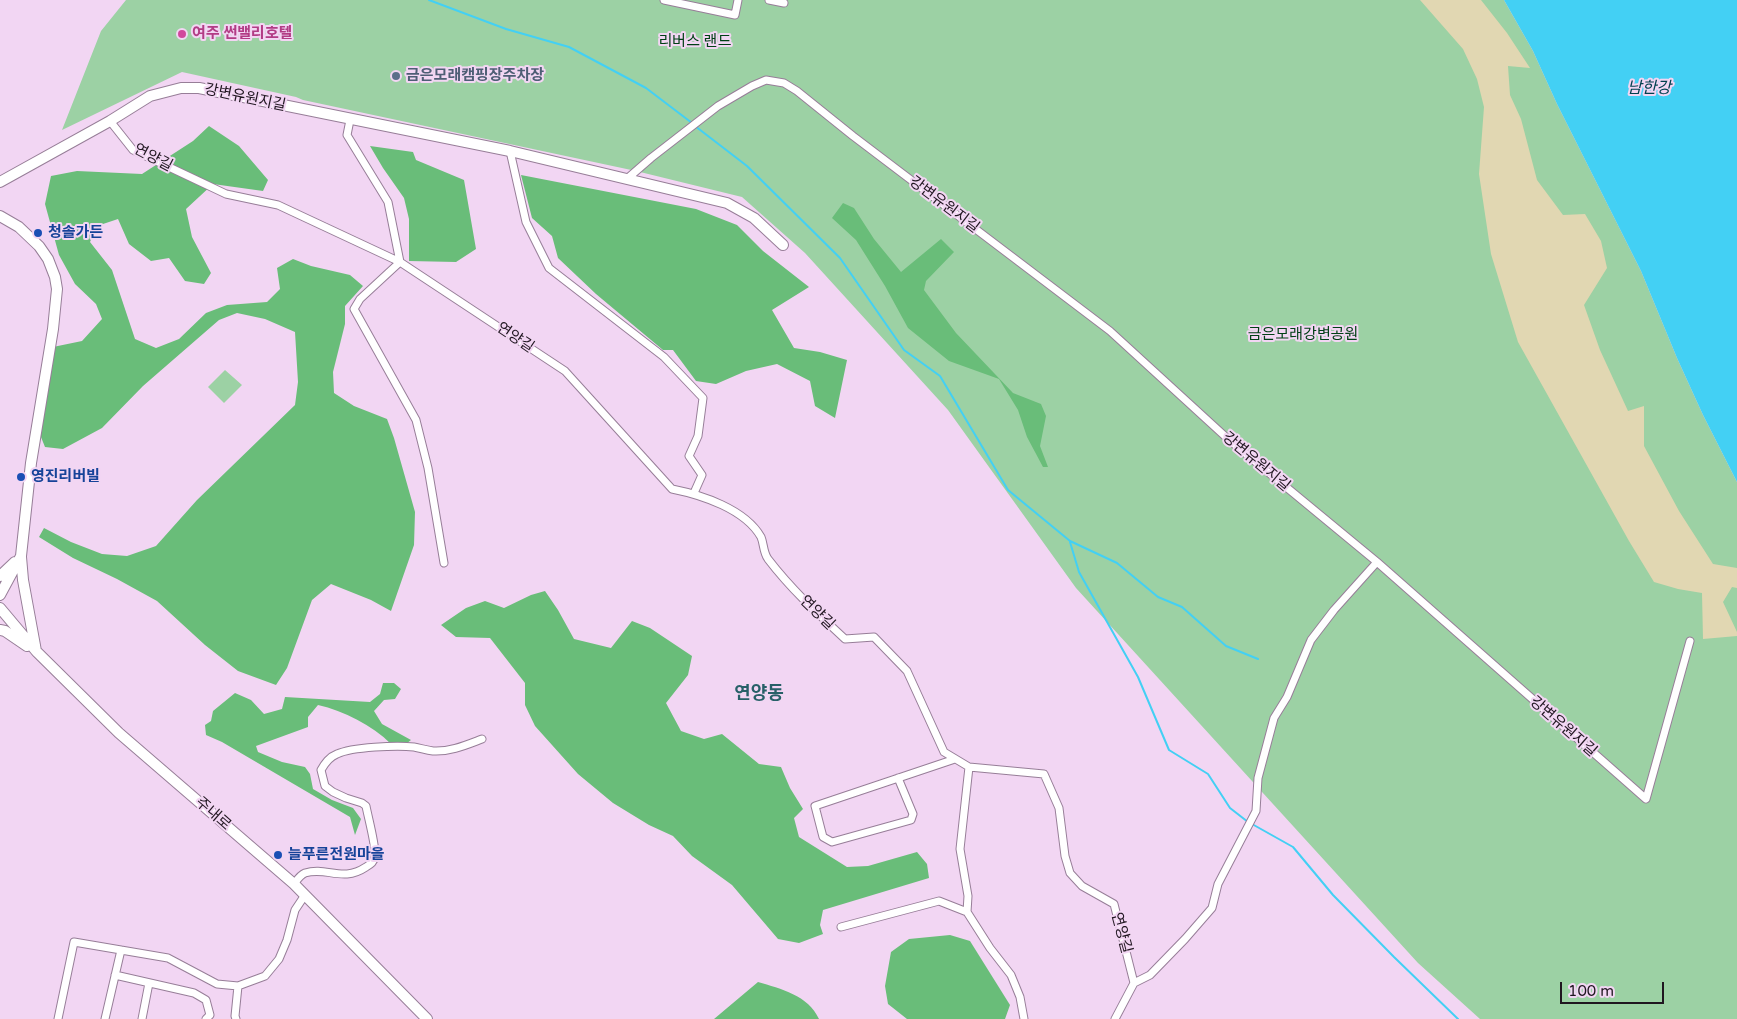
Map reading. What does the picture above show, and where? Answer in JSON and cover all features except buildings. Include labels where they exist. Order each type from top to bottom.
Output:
[{"type":"street","points":[[664,0],[735,15],[738,0]]},
{"type":"street","points":[[769,0],[781,2]]},
{"type":"street","name":"강변유원지길","points":[[628,178],[718,106],[752,86],[766,80],[784,83],[798,91],[853,136],[1110,331],[1228,439],[1377,562],[1646,800],[1690,641]]},
{"type":"street","name":"강변유원지길","points":[[0,182],[110,121],[150,96],[181,88],[200,88],[510,151],[728,203],[754,218],[783,245]]},
{"type":"street","points":[[350,120],[347,135],[388,202],[400,262],[360,299],[354,309],[416,420],[428,468],[444,563]]},
{"type":"street","name":"연양길","points":[[110,121],[133,150],[226,194],[278,205],[400,262],[565,371],[672,489],[694,493],[742,515],[761,538],[766,556],[806,604],[845,639],[874,637],[907,671],[944,752],[970,767],[1044,774],[1059,808],[1070,873],[1082,886],[1114,904],[1134,983]]},
{"type":"street","points":[[510,151],[526,222],[549,268],[664,357],[703,398],[698,436],[689,456],[702,476],[694,493]]},
{"type":"street","points":[[1,216],[20,227],[39,246],[48,259],[55,277],[57,289],[53,329],[30,463],[21,556],[23,580],[37,652]]},
{"type":"street","points":[[0,576],[21,556]]},
{"type":"street","points":[[0,596],[21,556]]},
{"type":"street","points":[[1115,1019],[1134,983],[1150,975],[1212,908],[1218,884],[1256,810],[1258,778],[1274,718],[1287,697],[1311,640],[1334,610],[1377,562]]},
{"type":"street","name":"주내로","points":[[0,608],[37,652],[119,733],[294,884],[427,1019]]},
{"type":"street","points":[[0,630],[5,631],[37,652]]},
{"type":"street","points":[[294,884],[303,874],[310,872],[350,874],[362,870],[373,862],[375,854],[366,806],[333,792],[325,786],[321,770],[327,760],[335,754],[346,750],[388,746],[414,747],[433,751],[452,750],[482,739]]},
{"type":"street","points":[[898,778],[913,814],[911,820],[832,842],[823,837],[815,806],[898,778],[955,759]]},
{"type":"street","points":[[967,912],[968,896],[960,849],[970,767]]},
{"type":"street","points":[[58,1019],[74,942],[168,958],[217,984],[238,986],[265,976],[279,959],[288,940],[295,910],[304,894]]},
{"type":"street","points":[[841,927],[939,901],[967,912],[990,948],[1011,975],[1020,997],[1024,1019]]},
{"type":"street","points":[[105,1019],[121,950]]},
{"type":"street","points":[[116,975],[194,992],[206,1000],[210,1015],[206,1019]]},
{"type":"street","points":[[142,1019],[148,983]]},
{"type":"street","points":[[236,1019],[238,986]]},
{"type":"green space","name":"금은모래강변공원","points":[[126,0],[1504,0],[1533,51],[1557,104],[1641,271],[1677,358],[1737,482],[1737,1019],[1480,1019],[1418,963],[1076,588],[948,410],[805,253],[742,197],[636,171],[303,100],[182,72],[62,130],[101,31]]},
{"type":"green space","points":[[209,126],[239,146],[268,180],[263,191],[213,184],[186,209],[192,237],[211,273],[204,284],[185,281],[169,258],[151,261],[129,244],[118,219],[97,226],[90,242],[112,270],[135,339],[156,348],[179,339],[206,313],[227,305],[267,302],[280,289],[277,268],[293,259],[311,266],[350,275],[363,286],[345,306],[345,324],[333,372],[334,393],[354,406],[387,419],[415,512],[414,545],[391,611],[371,600],[331,584],[312,600],[287,668],[276,685],[238,671],[205,645],[157,601],[73,558],[39,537],[44,528],[71,542],[102,554],[127,556],[156,546],[197,500],[295,405],[298,382],[295,332],[265,319],[237,313],[219,320],[143,386],[102,428],[63,449],[45,447],[39,432],[53,347],[82,341],[102,319],[96,304],[75,284],[59,255],[45,204],[51,176],[77,171],[142,174],[193,141]]},
{"type":"green space","points":[[370,146],[413,152],[416,160],[464,180],[476,249],[456,262],[409,261],[409,219],[404,198]]},
{"type":"green space","points":[[521,175],[696,209],[737,225],[763,251],[809,287],[772,310],[794,348],[820,352],[847,360],[835,418],[815,406],[810,381],[777,364],[746,371],[716,384],[696,381],[673,350],[663,350],[596,294],[558,258],[552,236],[532,218]]},
{"type":"green space","points":[[843,203],[854,208],[874,239],[901,272],[941,239],[954,252],[926,281],[924,290],[956,333],[1013,393],[1041,404],[1046,416],[1040,446],[1048,467],[1043,467],[1027,437],[1018,410],[999,379],[949,361],[908,328],[885,286],[856,240],[832,218]]},
{"type":"green space","points":[[225,370],[242,385],[224,403],[208,387]]},
{"type":"green space","points":[[545,591],[574,639],[611,648],[632,621],[650,628],[692,656],[688,675],[666,703],[681,731],[704,739],[722,734],[759,764],[781,767],[790,788],[803,809],[794,818],[799,837],[847,867],[868,866],[917,852],[927,864],[929,878],[823,910],[820,925],[823,934],[799,943],[778,939],[732,885],[692,856],[673,836],[649,825],[613,803],[578,774],[535,726],[525,705],[525,683],[490,638],[456,637],[441,625],[466,608],[485,601],[504,608],[531,595]]},
{"type":"green space","points":[[383,683],[394,683],[401,689],[395,699],[384,700],[374,711],[382,724],[411,740],[406,744],[391,744],[357,720],[338,711],[318,705],[308,717],[308,727],[256,746],[258,752],[282,762],[305,767],[310,774],[313,789],[332,800],[353,808],[361,819],[355,835],[350,817],[222,742],[206,735],[205,725],[211,721],[213,711],[235,693],[251,700],[264,714],[282,709],[285,697],[370,702],[380,694]]},
{"type":"green space","points":[[950,935],[970,941],[1010,1005],[1005,1019],[907,1019],[888,1004],[885,986],[891,952],[909,939]]},
{"type":"green space","points":[[758,982],[793,994],[808,1004],[819,1019],[714,1019]]},
{"type":"sand","points":[[1420,0],[1481,0],[1507,33],[1530,68],[1508,66],[1510,95],[1521,119],[1537,180],[1563,215],[1585,214],[1601,241],[1607,268],[1584,305],[1600,350],[1628,411],[1644,406],[1644,446],[1679,511],[1713,564],[1737,568],[1737,588],[1732,587],[1723,602],[1737,632],[1737,636],[1703,639],[1702,593],[1654,582],[1629,541],[1518,342],[1491,254],[1479,174],[1484,107],[1477,79],[1463,49]]},
{"type":"water","name":"남한강","points":[[1504,0],[1737,0],[1737,482],[1677,358],[1641,271],[1557,104],[1533,51]]},
{"type":"waterway","points":[[429,0],[506,29],[569,47],[646,88],[692,123]]},
{"type":"waterway","points":[[695,126],[747,166],[840,258],[904,350],[940,376],[1008,490],[1070,541],[1117,563],[1158,597],[1182,607],[1226,646],[1258,659]]},
{"type":"waterway","points":[[1070,542],[1079,572],[1138,677],[1169,750],[1208,774],[1230,808],[1248,822]]},
{"type":"waterway","points":[[1252,824],[1293,847],[1333,895],[1458,1019]]},
{"type":"place","name":"여주 썬밸리호텔","points":[[182,34]]},
{"type":"place","name":"금은모래캠핑장주차장","points":[[396,76]]},
{"type":"place","name":"청솔가든","points":[[38,233]]},
{"type":"place","name":"영진리버빌","points":[[21,477]]},
{"type":"place","name":"늘푸른전원마을","points":[[278,855]]},
{"type":"district","name":"연양동","points":[[759,694]]},
{"type":"park label","name":"리버스 랜드","points":[[695,42]]}]
